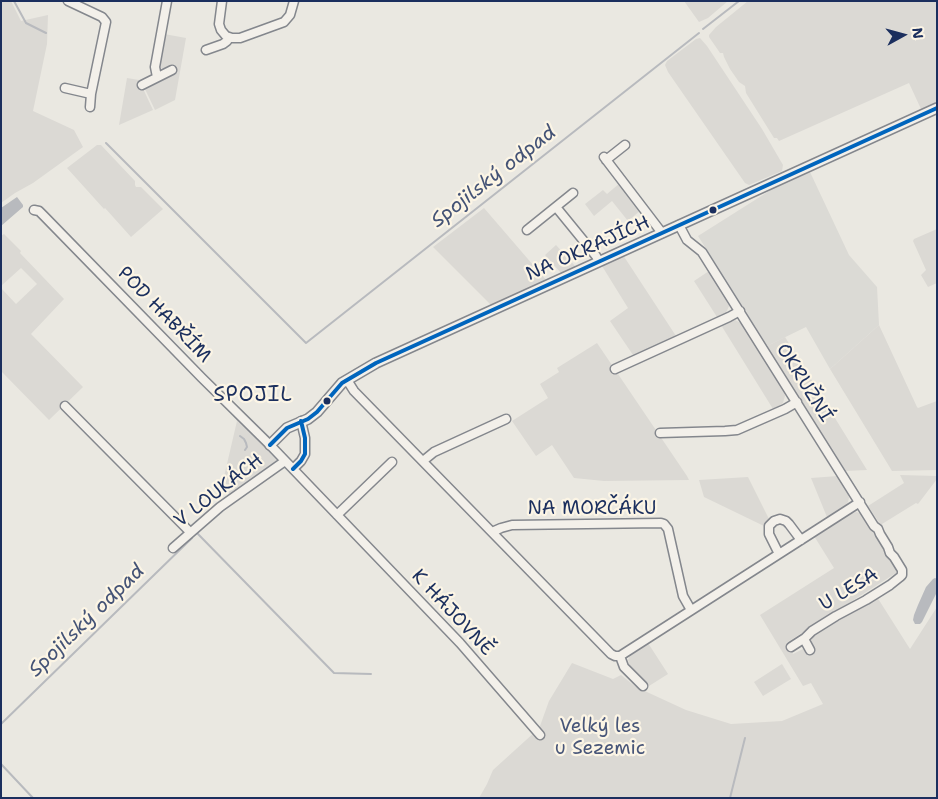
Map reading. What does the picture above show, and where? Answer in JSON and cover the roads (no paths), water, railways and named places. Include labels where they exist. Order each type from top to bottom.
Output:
[{"type":"street","points":[[68,1],[102,17],[106,22],[90,107]]},
{"type":"street","points":[[157,77],[155,67],[167,1]]},
{"type":"street","points":[[222,1],[219,24],[229,38]]},
{"type":"street","points":[[206,50],[223,44],[229,38],[240,38],[284,22],[290,15],[294,1]]},
{"type":"street","points":[[142,85],[172,70]]},
{"type":"street","points":[[65,88],[91,94]]},
{"type":"street","name":"NA OKRAJÍCH","points":[[270,445],[287,428],[313,416],[347,380],[376,363],[937,108]]},
{"type":"street","points":[[625,145],[605,158],[662,233]]},
{"type":"street","points":[[527,230],[573,193]]},
{"type":"street","points":[[556,207],[599,261]]},
{"type":"street","name":"POD HABŘÍM","points":[[34,210],[39,211],[270,445]]},
{"type":"street","name":"OKRUŽNÍ","points":[[679,225],[687,240],[702,252],[860,502]]},
{"type":"street","points":[[616,369],[740,311]]},
{"type":"street","points":[[347,380],[354,391],[615,656],[620,656],[860,502]]},
{"type":"street","points":[[660,433],[725,432],[737,430],[796,402]]},
{"type":"street","points":[[65,406],[190,532]]},
{"type":"street","points":[[423,461],[434,452],[506,418]]},
{"type":"street","points":[[293,469],[302,461],[305,454],[305,438],[301,422]]},
{"type":"street","name":"K HÁJOVNĚ","points":[[270,445],[460,643],[540,734]]},
{"type":"street","name":"V LOUKÁCH","points":[[173,548],[220,506],[285,461]]},
{"type":"street","points":[[337,515],[392,462]]},
{"type":"street","name":"U LESA","points":[[791,647],[804,639],[812,631],[866,600],[902,575],[900,567],[860,502]]},
{"type":"street","points":[[779,554],[769,534],[769,526],[774,521],[780,519],[787,522],[801,540]]},
{"type":"street","name":"NA MORČÁKU","points":[[492,532],[512,525],[661,523],[668,529],[684,596],[691,610]]},
{"type":"street","points":[[804,639],[810,650]]},
{"type":"street","points":[[620,656],[624,667],[642,686]]},
{"type":"waterway","points":[[14,1],[26,23],[46,33]]},
{"type":"waterway","name":"Spojilský odpad","points":[[703,29],[739,1]]},
{"type":"waterway","name":"Spojilský odpad","points":[[106,143],[306,343],[699,33]]},
{"type":"waterway","points":[[240,436],[246,443],[247,447],[245,450]]},
{"type":"waterway","points":[[197,533],[334,673],[371,674]]},
{"type":"waterway","name":"Spojilský odpad","points":[[1,724],[192,538]]},
{"type":"waterway","points":[[730,798],[745,738]]},
{"type":"waterway","name":"Spojilský odpad","points":[[1,764],[33,798]]},
{"type":"district","name":"SPOJIL","points":[[253,396]]},
{"type":"park label","name":"Velký les u Sezemic","points":[[600,738]]}]
